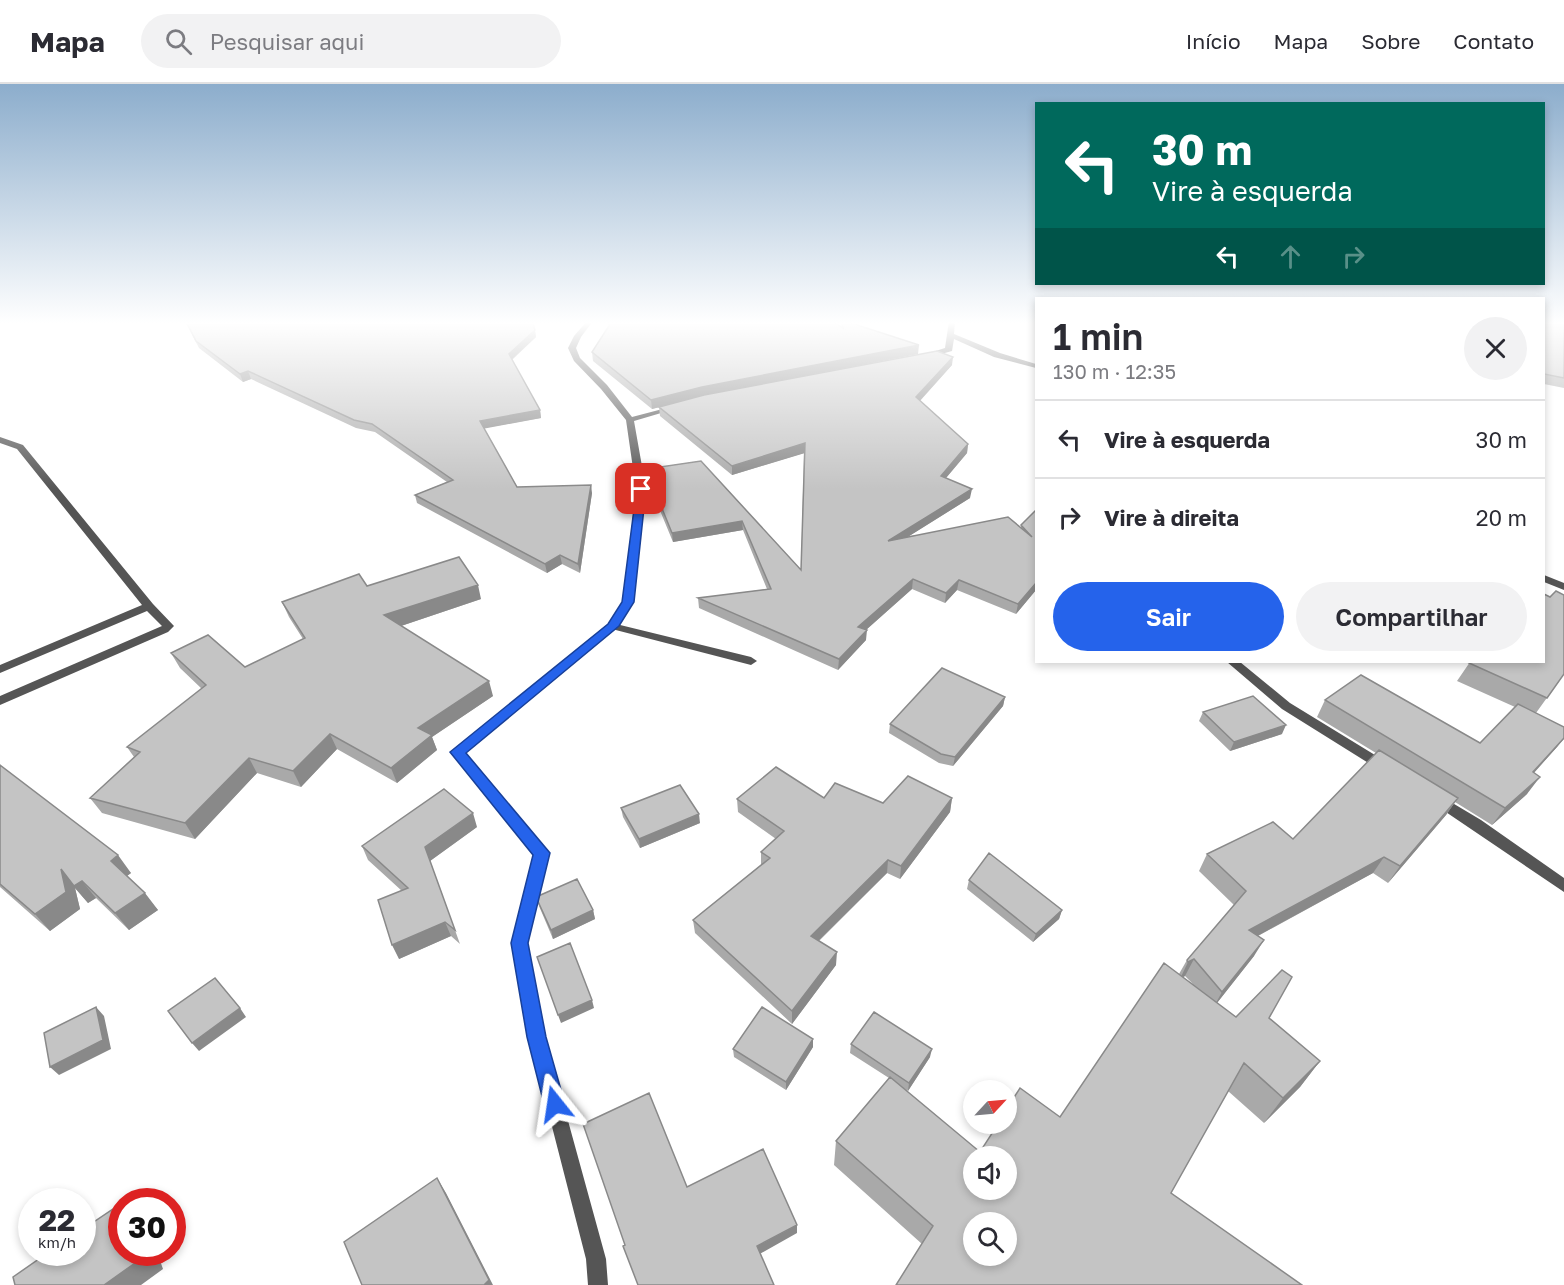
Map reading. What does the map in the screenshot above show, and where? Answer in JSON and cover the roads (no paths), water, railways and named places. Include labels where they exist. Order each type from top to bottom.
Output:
[{"type":"street","points":[[594,377],[630,420],[641,489],[628,602],[612,626],[458,752],[542,853],[520,943],[537,1037],[596,1259],[598,1285]]},
{"type":"street","points":[[630,420],[682,406]]},
{"type":"street","points":[[0,440],[20,447],[149,606],[168,626],[0,701]]},
{"type":"street","points":[[1545,578],[1564,587]]},
{"type":"street","points":[[0,669],[149,606]]},
{"type":"street","points":[[612,626],[751,660]]},
{"type":"street","points":[[1234,663],[1286,706],[1396,774]]},
{"type":"street","points":[[1426,792],[1564,886]]}]
